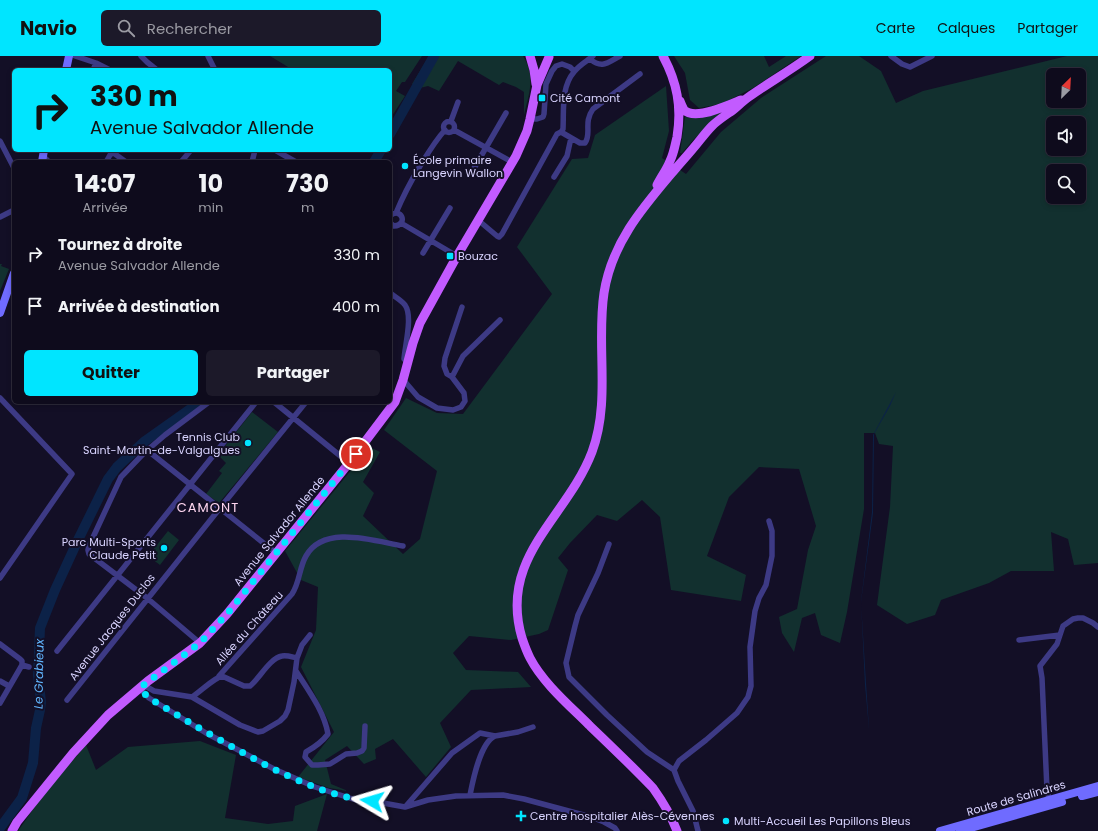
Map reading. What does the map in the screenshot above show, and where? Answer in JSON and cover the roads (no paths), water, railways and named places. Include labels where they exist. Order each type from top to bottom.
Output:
[{"type":"main road","points":[[66,68],[69,56]]},
{"type":"main road","points":[[531,56],[538,58],[550,56]]},
{"type":"main road","name":"Avenue Salvador Allende","points":[[531,56],[537,85]]},
{"type":"main road","name":"Avenue Salvador Allende","points":[[12,831],[73,753],[108,715],[141,687],[200,643],[227,614],[349,463],[395,402],[420,323],[512,162],[527,131],[537,85],[550,56]]},
{"type":"main road","points":[[649,201],[671,160],[675,148],[680,111],[678,97],[670,69],[663,56]]},
{"type":"main road","points":[[676,831],[672,817],[653,788],[571,708],[543,677],[530,658],[522,637],[517,613],[519,587],[522,574],[532,549],[567,498],[584,469],[592,453],[597,437],[601,419],[602,319],[604,292],[610,268],[620,244],[633,221],[712,126],[748,97],[810,56]]},
{"type":"main road","points":[[678,97],[684,109],[689,113],[695,114],[721,108],[748,97]]},
{"type":"main road","points":[[0,313],[12,279]]},
{"type":"main road","name":"Route de Salindres","points":[[960,831],[1098,786]]},
{"type":"main road","name":"Route de Salindres","points":[[940,831],[1050,802],[1098,792]]},
{"type":"street","points":[[76,56],[106,68]]},
{"type":"street","points":[[141,56],[154,68]]},
{"type":"street","points":[[208,56],[214,68]]},
{"type":"street","points":[[478,220],[499,237],[557,134],[563,129],[565,91],[574,71],[592,57],[597,64],[602,65],[620,56]]},
{"type":"street","points":[[891,56],[902,64],[910,67],[932,56]]},
{"type":"street","points":[[94,68],[96,63]]},
{"type":"street","points":[[530,118],[537,119],[543,117],[546,84],[556,66],[562,64],[570,67],[574,71]]},
{"type":"street","points":[[561,132],[580,143],[585,143],[588,139],[588,120],[593,109],[640,74]]},
{"type":"street","points":[[392,215],[396,213],[406,190],[437,138],[445,130],[444,126],[458,102]]},
{"type":"street","points":[[473,170],[506,113]]},
{"type":"street","points":[[447,121],[454,124],[454,130]]},
{"type":"street","points":[[445,130],[449,132],[454,130],[512,162]]},
{"type":"street","points":[[554,177],[567,156],[571,138]]},
{"type":"street","points":[[0,141],[12,164]]},
{"type":"street","points":[[112,152],[123,160]]},
{"type":"street","points":[[183,160],[189,152]]},
{"type":"street","points":[[278,152],[292,160]]},
{"type":"street","points":[[423,253],[450,208]]},
{"type":"street","points":[[3,216],[12,211]]},
{"type":"street","points":[[396,213],[402,217],[401,223]]},
{"type":"street","points":[[401,223],[458,256]]},
{"type":"street","points":[[392,225],[396,226],[401,223]]},
{"type":"street","points":[[392,294],[401,301],[408,310],[409,321],[404,359],[408,362]]},
{"type":"street","points":[[403,380],[418,397],[437,408],[452,410],[461,407],[464,401],[464,393],[452,377],[447,374],[444,366],[445,358],[462,307]]},
{"type":"street","points":[[452,377],[463,356],[500,320]]},
{"type":"street","points":[[0,398],[72,474],[0,578]]},
{"type":"street","points":[[200,643],[147,598],[89,554],[88,550],[121,476],[165,434],[206,404]]},
{"type":"street","points":[[57,651],[254,404]]},
{"type":"street","points":[[276,404],[349,463]]},
{"type":"street","name":"Avenue Jacques Duclos","points":[[67,700],[147,598],[304,404]]},
{"type":"street","points":[[147,450],[276,553]]},
{"type":"street","points":[[674,770],[680,761],[737,713],[748,697],[751,686],[750,647],[754,611],[766,585],[772,556],[772,531],[770,521]]},
{"type":"street","name":"Allée du Château","points":[[192,697],[203,690],[219,676],[292,594],[296,587],[301,566],[305,557],[310,549],[316,544],[330,538],[347,537],[403,546]]},
{"type":"street","points":[[609,544],[598,573],[578,615],[566,664],[568,677],[647,752],[674,770],[692,811],[698,831]]},
{"type":"street","points":[[1050,802],[1040,666],[1057,644],[1063,626],[1073,619],[1078,618],[1083,618],[1096,624]]},
{"type":"street","points":[[141,687],[154,691],[192,697],[240,725],[258,732],[263,731],[280,721],[284,716],[289,703],[302,645],[310,635]]},
{"type":"street","points":[[1019,640],[1060,635]]},
{"type":"street","points":[[0,644],[22,661],[22,665],[0,703]]},
{"type":"street","points":[[219,676],[225,676],[248,687],[251,686],[278,657],[284,656],[298,658]]},
{"type":"street","points":[[22,665],[28,666]]},
{"type":"street","points":[[296,670],[317,706],[326,724],[328,734],[315,747],[306,752],[305,757],[312,765],[330,764],[346,754],[362,751],[364,748],[365,726]]},
{"type":"street","points":[[0,681],[9,686]]},
{"type":"street","points":[[141,687],[143,692],[149,698],[206,733],[274,769],[319,788],[356,800],[372,801],[405,807],[428,800],[470,795],[503,795],[524,799],[591,817],[604,822],[615,828],[617,831]]},
{"type":"street","points":[[405,807],[452,753],[480,733],[494,736],[518,732],[533,727]]},
{"type":"street","points":[[470,795],[480,758],[486,744],[490,738],[494,736]]},
{"type":"water","points":[[896,392],[874,434],[873,513],[861,602],[872,512],[873,435]]},
{"type":"water","points":[[861,605],[866,683],[869,729],[865,685]]},
{"type":"waterway","name":"Le Grabieux","points":[[392,130],[434,56]]},
{"type":"waterway","name":"Le Grabieux","points":[[375,160],[380,152]]},
{"type":"waterway","name":"Le Grabieux","points":[[0,828],[22,798],[33,763],[36,728],[41,702],[38,675],[40,628],[55,590],[78,540],[108,479],[117,467],[145,441],[197,404]]},
{"type":"place","name":"Cité Camont","points":[[542,98]]},
{"type":"place","name":"École primaire Langevin Wallon","points":[[405,166]]},
{"type":"place","name":"Bouzac","points":[[450,256]]},
{"type":"place","name":"Tennis Club Saint-Martin-de-Valgalgues","points":[[248,443]]},
{"type":"place","name":"Parc Multi-Sports Claude Petit","points":[[164,548]]},
{"type":"place","name":"Centre hospitalier Alès-Cévennes","points":[[521,816]]},
{"type":"place","name":"Multi-Accueil Les Papillons Bleus","points":[[726,821]]},
{"type":"district","name":"CAMONT","points":[[208,507]]}]
